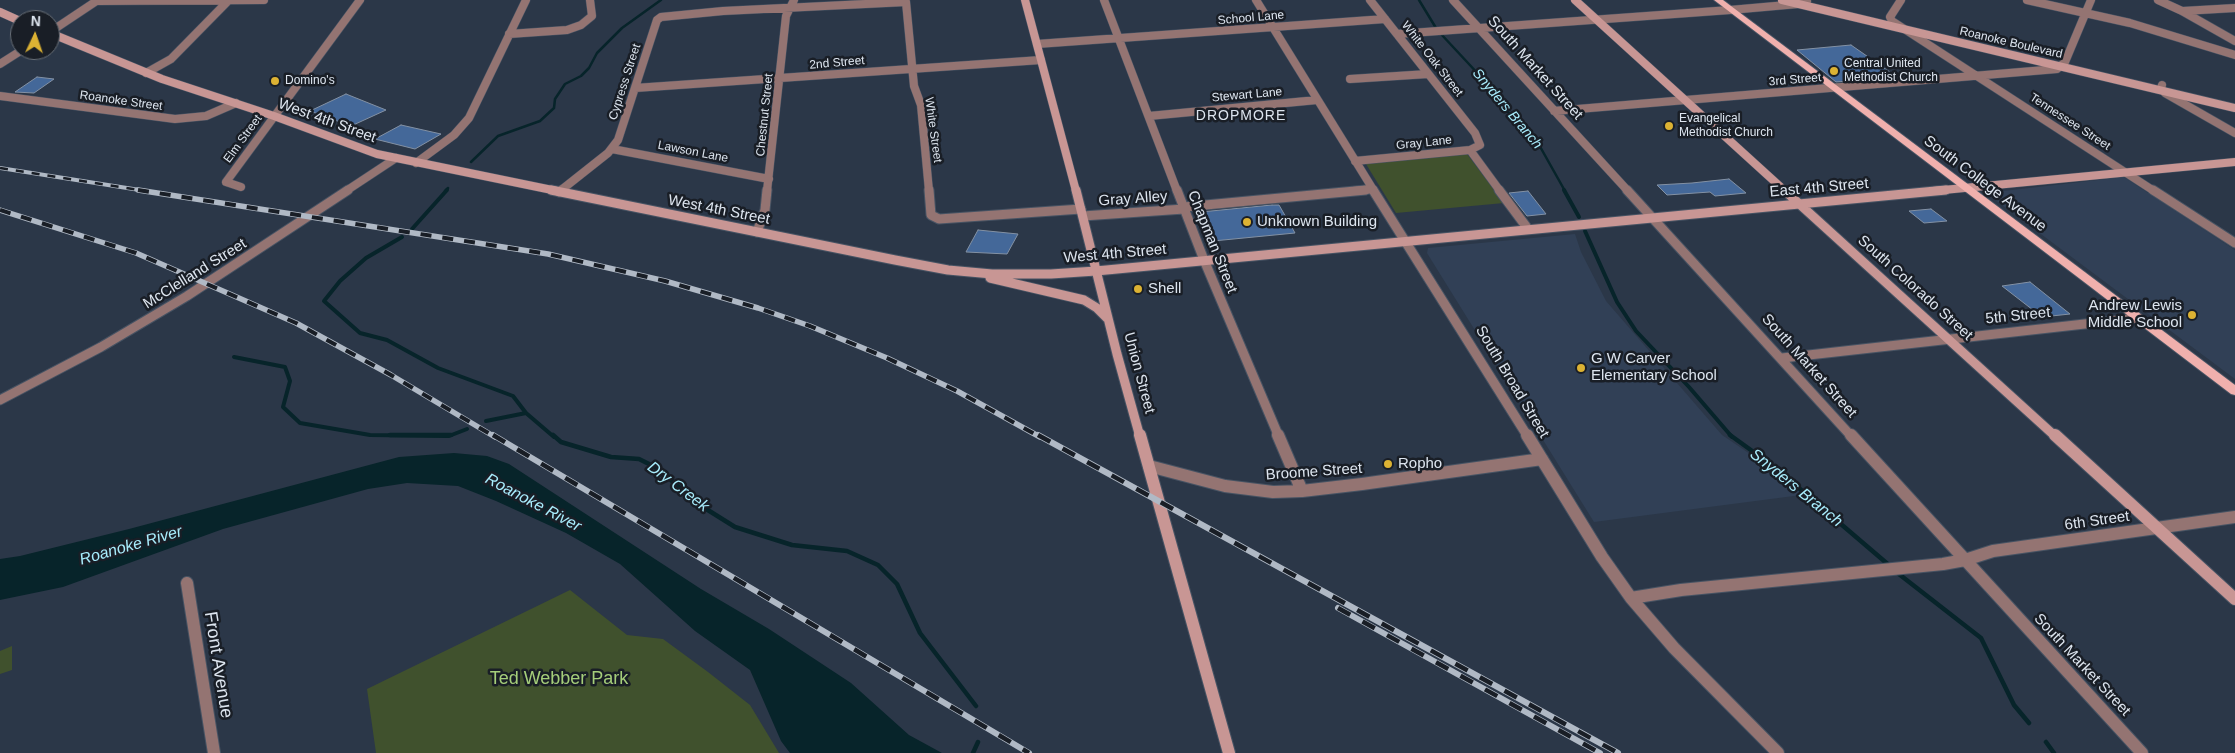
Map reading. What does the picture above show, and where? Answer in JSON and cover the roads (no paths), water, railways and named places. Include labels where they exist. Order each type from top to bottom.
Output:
[{"type":"main road","name":"South College Avenue","points":[[1718,0],[1964,188],[2235,391]]},
{"type":"street","points":[[60,25],[98,0],[264,0]]},
{"type":"street","points":[[146,74],[171,59],[228,0]]},
{"type":"street","name":"Elm Street","points":[[241,187],[226,182],[360,0]]},
{"type":"street","points":[[416,163],[454,136],[470,118],[526,0]]},
{"type":"street","points":[[509,34],[575,28],[586,22],[592,13],[590,0]]},
{"type":"street","name":"Chestnut Street","points":[[757,232],[765,210],[786,16],[794,0]]},
{"type":"street","name":"Union Street","points":[[1025,0],[1082,213],[1108,319],[1229,753]]},
{"type":"street","name":"Chapman Street","points":[[1104,0],[1204,260],[1302,491]]},
{"type":"street","name":"South Broad Street","points":[[1256,0],[1602,557],[1631,598],[1674,648],[1778,753]]},
{"type":"street","name":"White Oak Street","points":[[1370,0],[1475,133]]},
{"type":"street","name":"South Market Street","points":[[1453,0],[2142,753]]},
{"type":"street","name":"South Colorado Street","points":[[1575,0],[2235,599]]},
{"type":"street","name":"Roanoke Boulevard","points":[[1782,0],[1802,2],[1892,21],[2235,108]]},
{"type":"street","points":[[1892,21],[1890,17],[1901,0]]},
{"type":"street","points":[[2028,0],[2130,23],[2235,55]]},
{"type":"street","points":[[2064,64],[2091,0]]},
{"type":"street","points":[[2158,0],[2235,40]]},
{"type":"street","name":"White Street","points":[[789,8],[906,2],[914,86],[921,105],[931,215],[940,219],[976,217]]},
{"type":"street","points":[[1397,34],[1730,10],[1802,2]]},
{"type":"street","name":"Roanoke Boulevard","points":[[1802,2],[1905,29],[2064,64]]},
{"type":"street","name":"Cypress Street","points":[[559,192],[612,149],[621,133],[659,18],[672,15],[723,11],[789,8]]},
{"type":"street","points":[[2182,11],[2235,8]]},
{"type":"street","name":"School Lane","points":[[1037,44],[1385,18]]},
{"type":"street","name":"Tennessee Street","points":[[1892,21],[2235,243]]},
{"type":"street","name":"West 4th Street","points":[[60,36],[146,74],[274,116],[352,146],[396,158],[904,262],[972,273],[1022,275],[1096,270],[1406,241]]},
{"type":"street","name":"2nd Street","points":[[635,88],[780,80],[1041,60]]},
{"type":"street","name":"3rd Street","points":[[1554,111],[2057,69],[2064,64]]},
{"type":"street","points":[[1350,79],[1428,74]]},
{"type":"street","points":[[2162,88],[2235,133]]},
{"type":"street","name":"Roanoke Boulevard","points":[[2162,88],[2235,102]]},
{"type":"street","name":"Roanoke Street","points":[[0,96],[174,119],[206,116],[236,103]]},
{"type":"street","name":"Stewart Lane","points":[[1148,116],[1317,100]]},
{"type":"street","name":"Gray Lane","points":[[1355,161],[1470,150],[1480,145],[1475,133]]},
{"type":"street","name":"Lawson Lane","points":[[612,149],[769,179]]},
{"type":"street","points":[[1470,150],[1528,229]]},
{"type":"street","name":"McClelland Street","points":[[0,400],[101,347],[187,296],[396,158]]},
{"type":"street","name":"East 4th Street","points":[[1406,241],[2235,162]]},
{"type":"street","name":"Gray Alley","points":[[976,217],[1184,208],[1373,189]]},
{"type":"street","points":[[972,273],[1084,300],[1108,319]]},
{"type":"street","name":"5th Street","points":[[1782,358],[2138,318]]},
{"type":"street","name":"Broome Street","points":[[1149,466],[1243,489],[1273,492],[1302,491],[1542,460]]},
{"type":"street","name":"6th Street","points":[[1631,598],[1681,590],[1965,560],[1993,551],[2235,517]]},
{"type":"street","name":"Front Avenue","points":[[187,583],[214,753]]},
{"type":"water","name":"Roanoke River","points":[[454,453],[487,456],[509,464],[701,589],[769,629],[851,683],[909,735],[942,753],[790,753],[781,741],[750,670],[695,631],[620,564],[566,533],[458,486],[407,483],[368,489],[223,529],[63,587],[0,600],[0,559],[20,556],[129,529],[399,457]]},
{"type":"waterway","name":"Dry Creek","points":[[471,162],[498,136],[540,121],[554,108],[555,99],[565,84],[581,76],[589,68],[597,53],[622,28],[661,0]]},
{"type":"waterway","name":"Snyders Branch","points":[[1419,0],[1436,28]]},
{"type":"waterway","name":"Snyders Branch","points":[[1441,34],[1495,92],[1504,108],[1538,143],[1565,191]]},
{"type":"waterway","name":"Dry Creek","points":[[445,191],[448,188]]},
{"type":"waterway","name":"Dry Creek","points":[[412,229],[447,190]]},
{"type":"waterway","name":"Snyders Branch","points":[[1564,190],[1579,217]]},
{"type":"waterway","name":"Snyders Branch","points":[[1585,231],[1617,302],[1636,331],[1689,387],[1731,436]]},
{"type":"waterway","name":"Dry Creek","points":[[402,237],[366,258],[340,281],[324,301],[360,333],[387,340],[438,368],[513,396],[526,413]]},
{"type":"waterway","points":[[234,357],[285,367],[290,381],[283,407],[300,423],[370,435],[449,436],[467,429]]},
{"type":"waterway","points":[[486,421],[526,413]]},
{"type":"waterway","name":"Dry Creek","points":[[526,413],[554,437]]},
{"type":"waterway","points":[[390,435],[451,435]]},
{"type":"waterway","name":"Dry Creek","points":[[553,435],[561,442],[611,457],[639,459],[659,469],[695,502],[735,527],[792,545],[847,551],[878,565],[897,584],[920,633],[976,706]]},
{"type":"waterway","name":"Snyders Branch","points":[[1731,436],[1773,466],[1890,566]]},
{"type":"waterway","name":"Snyders Branch","points":[[1895,571],[1981,638],[2014,705],[2029,723]]},
{"type":"waterway","name":"Dry Creek","points":[[973,753],[978,742]]},
{"type":"waterway","name":"Snyders Branch","points":[[2046,742],[2054,753]]},
{"type":"railway","points":[[0,168],[146,191]]},
{"type":"railway","points":[[138,190],[548,254],[665,281],[758,308],[810,326],[887,358],[957,391],[1040,437]]},
{"type":"railway","points":[[0,210],[136,253],[296,323],[391,375],[495,437]]},
{"type":"railway","points":[[493,435],[1029,753]]},
{"type":"railway","points":[[1038,435],[1618,753]]},
{"type":"railway","points":[[1338,608],[1600,753]]},
{"type":"place","name":"Central United Methodist Church","points":[[1834,71]]},
{"type":"place","name":"Domino's","points":[[275,81]]},
{"type":"place","name":"Evangelical Methodist Church","points":[[1669,126]]},
{"type":"place","name":"Unknown Building","points":[[1247,222]]},
{"type":"place","name":"Shell","points":[[1138,289]]},
{"type":"place","name":"Andrew Lewis Middle School","points":[[2192,315]]},
{"type":"place","name":"G W Carver Elementary School","points":[[1581,368]]},
{"type":"place","name":"Ropho","points":[[1388,464]]},
{"type":"district","name":"DROPMORE","points":[[1241,116]]},
{"type":"park label","name":"Ted Webber Park","points":[[559,679]]}]
